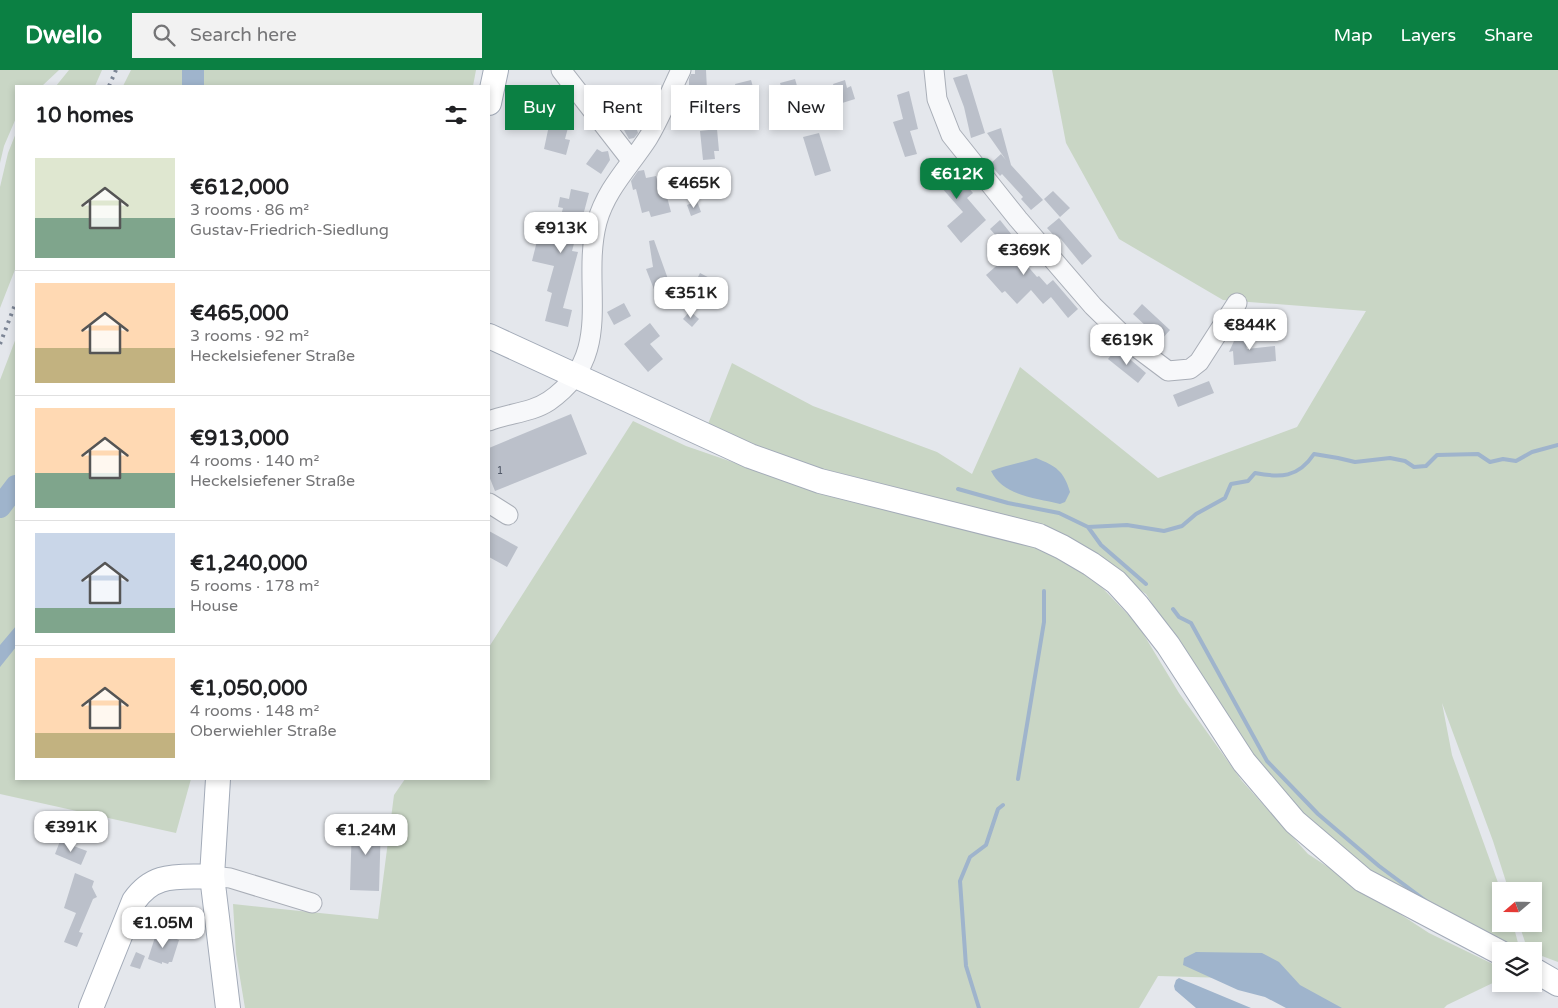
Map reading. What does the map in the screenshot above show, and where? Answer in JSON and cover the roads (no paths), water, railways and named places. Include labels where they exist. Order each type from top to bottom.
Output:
[{"type":"main road","points":[[490,98],[496,70]]},
{"type":"main road","points":[[490,336],[750,456],[820,481],[1039,536],[1091,564],[1116,582],[1138,605],[1168,645],[1244,762],[1295,822],[1363,880],[1492,948]]},
{"type":"main road","points":[[218,780],[212,876],[228,1008]]},
{"type":"main road","points":[[91,1008],[131,908],[148,884],[163,879],[212,876]]},
{"type":"main road","points":[[1542,975],[1558,984]]},
{"type":"street","points":[[561,70],[631,160]]},
{"type":"street","points":[[490,421],[529,411],[549,401],[577,376],[589,346],[592,329],[592,271],[597,224],[605,199],[648,138],[681,70]]},
{"type":"street","points":[[934,70],[937,99],[951,135],[1036,241],[1093,306],[1132,344],[1168,371],[1190,370],[1199,362],[1237,303]]},
{"type":"street","points":[[490,504],[508,515]]},
{"type":"street","points":[[212,876],[230,878],[312,903]]},
{"type":"water","points":[[1036,458],[1054,467],[1062,474],[1070,492],[1065,502],[1060,504],[1021,495],[1003,486],[991,471]]},
{"type":"water","points":[[15,627],[15,648],[0,667],[0,645]]},
{"type":"water","points":[[1196,952],[1262,953],[1279,962],[1300,985],[1342,1008],[1286,1008],[1265,997],[1238,990],[1183,965],[1184,958]]},
{"type":"water","points":[[1179,978],[1251,1008],[1196,1008],[1175,990],[1176,980]]},
{"type":"waterway","points":[[193,70],[193,85]]},
{"type":"waterway","points":[[958,489],[1008,503],[1059,513],[1088,527],[1127,525],[1164,531],[1182,526],[1196,514],[1225,498],[1231,484],[1248,481],[1255,473],[1280,476],[1295,472],[1302,468],[1314,454],[1355,462],[1390,458],[1405,461],[1414,467],[1426,466],[1437,455],[1478,454],[1490,462],[1503,459],[1516,461],[1532,452],[1558,445]]},
{"type":"waterway","points":[[0,507],[15,487]]},
{"type":"waterway","points":[[1088,527],[1101,545],[1146,584]]},
{"type":"waterway","points":[[1018,779],[1044,622],[1044,591]]},
{"type":"waterway","points":[[1173,609],[1179,617],[1191,623],[1267,761],[1318,814],[1379,866],[1426,901]]},
{"type":"waterway","points":[[979,1008],[966,966],[960,881],[970,857],[986,845],[998,809],[1003,805]]},
{"type":"railway","points":[[109,85],[116,70]]},
{"type":"railway","points":[[0,344],[15,305]]}]
